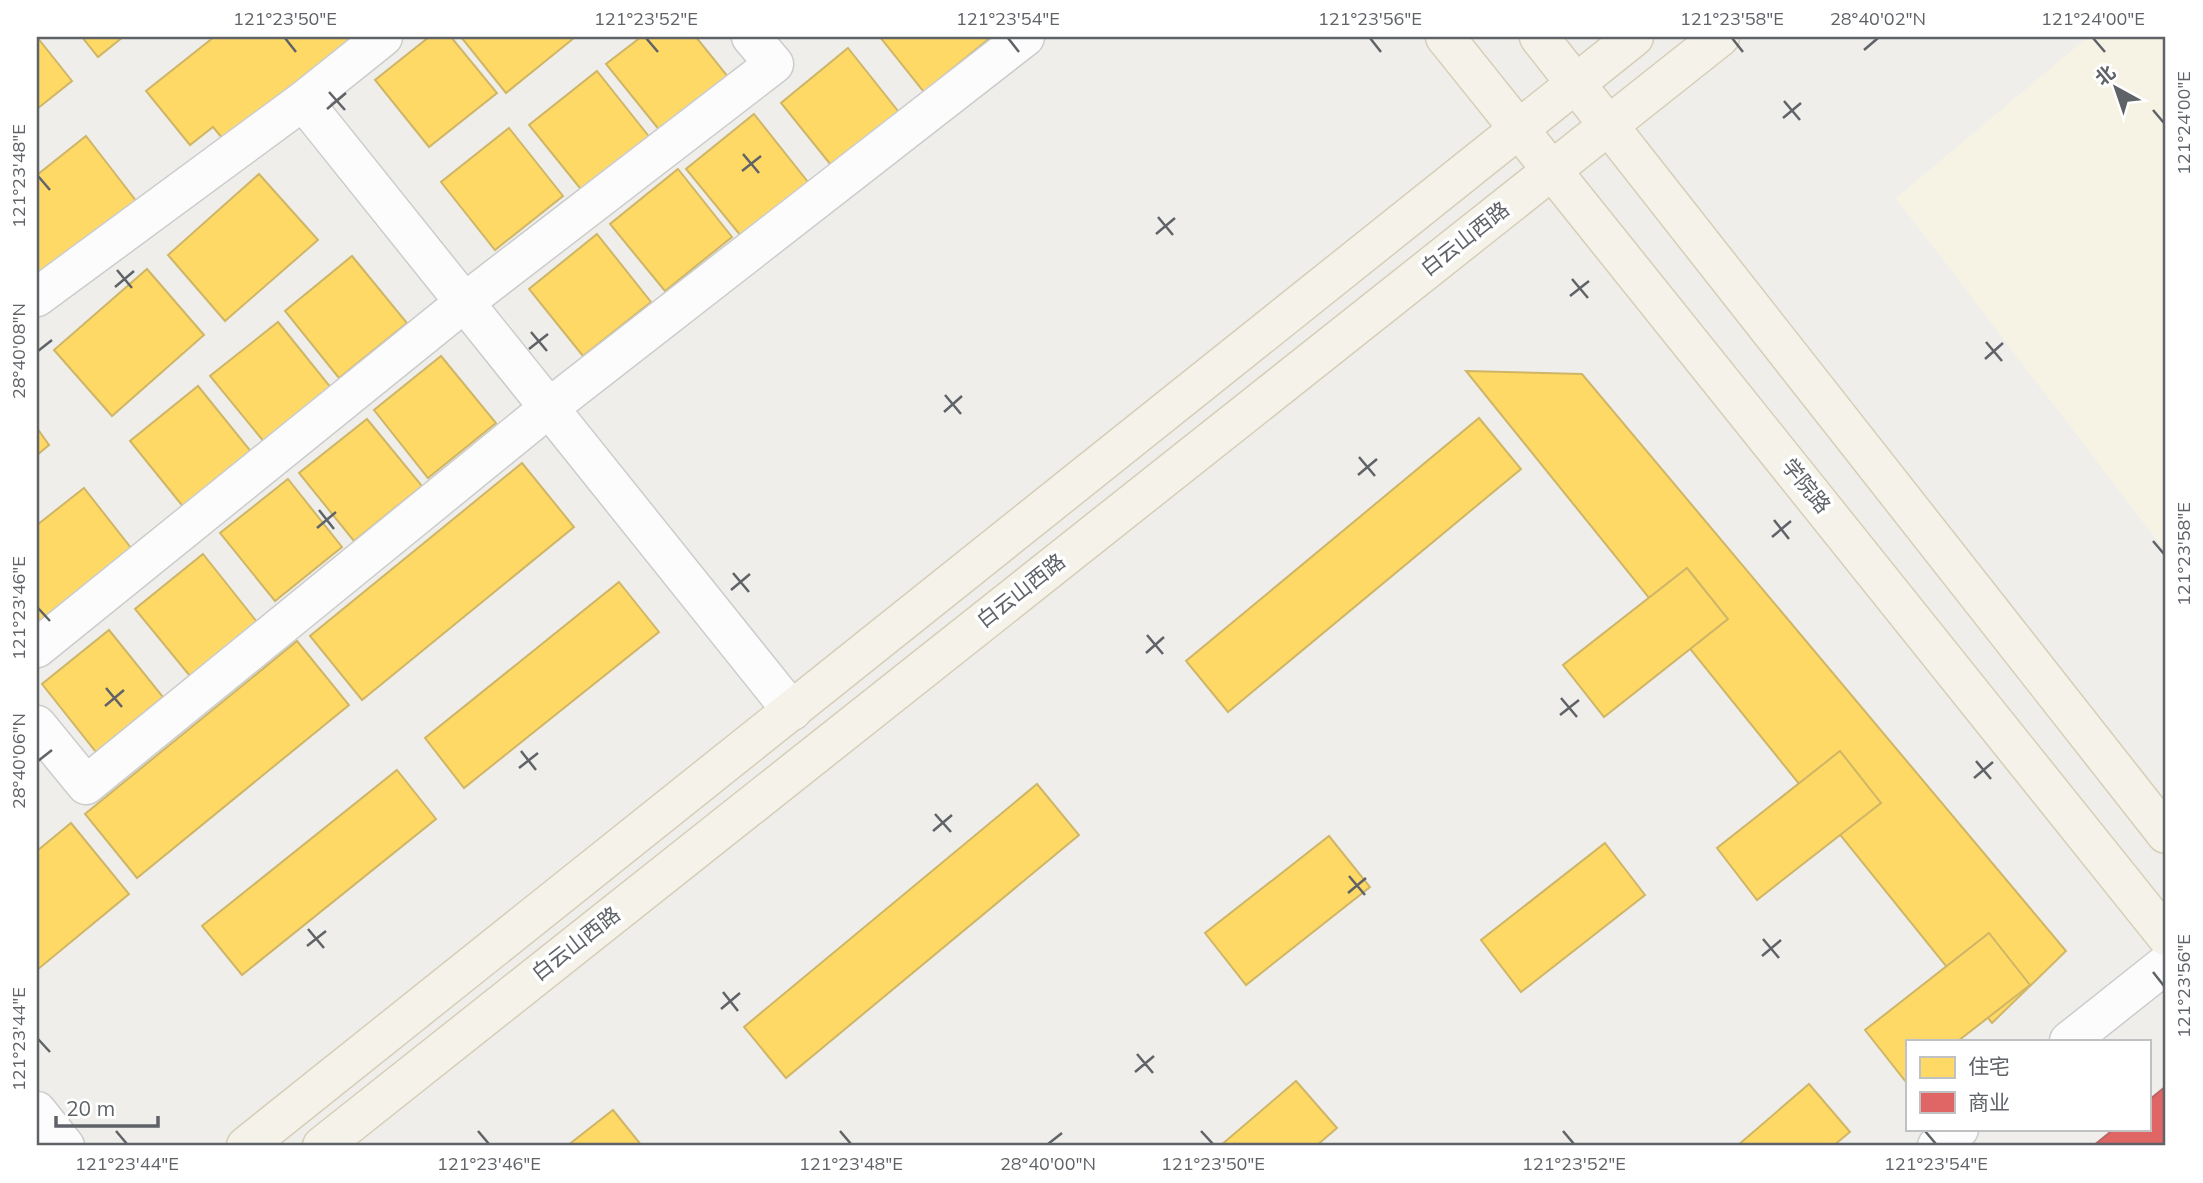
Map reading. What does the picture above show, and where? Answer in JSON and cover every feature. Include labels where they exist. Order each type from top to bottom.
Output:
[{"type":"main road","name":"学院路","points":[[1445,37],[2166,936]]},
{"type":"main road","points":[[1539,37],[2166,834]]},
{"type":"main road","points":[[246,1146],[1634,37]]},
{"type":"main road","name":"白云山西路","points":[[322,1146],[1720,37]]},
{"type":"street","points":[[37,298],[303,101],[383,37]]},
{"type":"street","points":[[37,648],[465,302],[774,64],[751,37]]},
{"type":"street","points":[[37,725],[86,785],[550,407],[1025,37]]},
{"type":"street","points":[[303,101],[792,711]]},
{"type":"street","points":[[2070,1040],[2166,964]]},
{"type":"street","points":[[37,1111],[65,1146]]},
{"type":"street","points":[[1937,1146],[1958,1130]]},
{"type":"shaded area","points":[[2088,37],[2166,37],[2166,552],[1896,198]]},
{"type":"building: 住宅","points":[[37,37],[72,81],[37,109]]},
{"type":"building: 住宅","points":[[82,37],[123,37],[98,57]]},
{"type":"building: 住宅","points":[[214,37],[363,37],[228,145],[213,127],[190,145],[146,91]]},
{"type":"building: 住宅","points":[[429,37],[451,37],[497,93],[429,147],[375,80]]},
{"type":"building: 住宅","points":[[461,37],[573,37],[574,38],[506,93]]},
{"type":"building: 住宅","points":[[641,37],[696,37],[729,78],[661,132],[606,64]]},
{"type":"building: 住宅","points":[[880,37],[991,37],[924,92]]},
{"type":"building: 住宅","points":[[848,48],[902,116],[835,170],[781,103]]},
{"type":"building: 住宅","points":[[597,71],[651,139],[584,193],[529,125]]},
{"type":"building: 住宅","points":[[754,114],[808,182],[741,236],[686,169]]},
{"type":"building: 住宅","points":[[509,128],[563,196],[495,250],[441,182]]},
{"type":"building: 住宅","points":[[86,136],[137,202],[37,282],[37,175]]},
{"type":"building: 住宅","points":[[678,169],[732,237],[665,291],[610,224]]},
{"type":"building: 住宅","points":[[259,174],[318,240],[225,321],[168,255]]},
{"type":"building: 住宅","points":[[597,234],[651,302],[583,356],[529,289]]},
{"type":"building: 住宅","points":[[352,256],[407,323],[339,378],[285,311]]},
{"type":"building: 住宅","points":[[147,269],[204,335],[112,416],[54,350]]},
{"type":"building: 住宅","points":[[278,322],[332,389],[265,443],[210,376]]},
{"type":"building: 住宅","points":[[441,356],[496,423],[428,478],[374,410]]},
{"type":"building: 住宅","points":[[1466,371],[1582,374],[2066,951],[1992,1023]]},
{"type":"building: 住宅","points":[[198,386],[253,454],[185,509],[130,441]]},
{"type":"building: 住宅","points":[[1479,418],[1521,469],[1228,712],[1186,661]]},
{"type":"building: 住宅","points":[[367,419],[422,486],[354,541],[299,473]]},
{"type":"building: 住宅","points":[[37,428],[49,445],[37,455]]},
{"type":"building: 住宅","points":[[522,463],[574,527],[362,700],[310,636]]},
{"type":"building: 住宅","points":[[288,479],[342,547],[275,601],[220,533]]},
{"type":"building: 住宅","points":[[84,488],[135,553],[37,631],[37,525]]},
{"type":"building: 住宅","points":[[203,554],[257,622],[190,676],[135,609]]},
{"type":"building: 住宅","points":[[1687,568],[1728,619],[1604,717],[1563,665]]},
{"type":"building: 住宅","points":[[619,582],[659,632],[464,788],[425,738]]},
{"type":"building: 住宅","points":[[109,630],[163,697],[96,752],[42,684]]},
{"type":"building: 住宅","points":[[297,641],[349,705],[137,878],[85,814]]},
{"type":"building: 住宅","points":[[1840,751],[1881,803],[1757,900],[1717,848]]},
{"type":"building: 住宅","points":[[397,770],[436,819],[242,975],[202,926]]},
{"type":"building: 住宅","points":[[1037,784],[1079,835],[786,1078],[744,1027]]},
{"type":"building: 住宅","points":[[71,823],[129,894],[37,970],[37,851]]},
{"type":"building: 住宅","points":[[1329,836],[1370,887],[1246,985],[1205,933]]},
{"type":"building: 住宅","points":[[1605,843],[1645,895],[1521,992],[1481,940]]},
{"type":"building: 住宅","points":[[1989,933],[2030,985],[1959,1040],[1906,1040],[1906,1082],[1865,1030]]},
{"type":"building: 住宅","points":[[1296,1081],[1337,1128],[1316,1146],[1220,1146]]},
{"type":"building: 住宅","points":[[1809,1084],[1850,1132],[1833,1146],[1737,1146]]},
{"type":"building: 住宅","points":[[613,1110],[642,1146],[567,1146]]},
{"type":"building: 商业","points":[[2166,1086],[2166,1146],[2093,1146],[2113,1130],[2150,1130],[2150,1099]]}]
